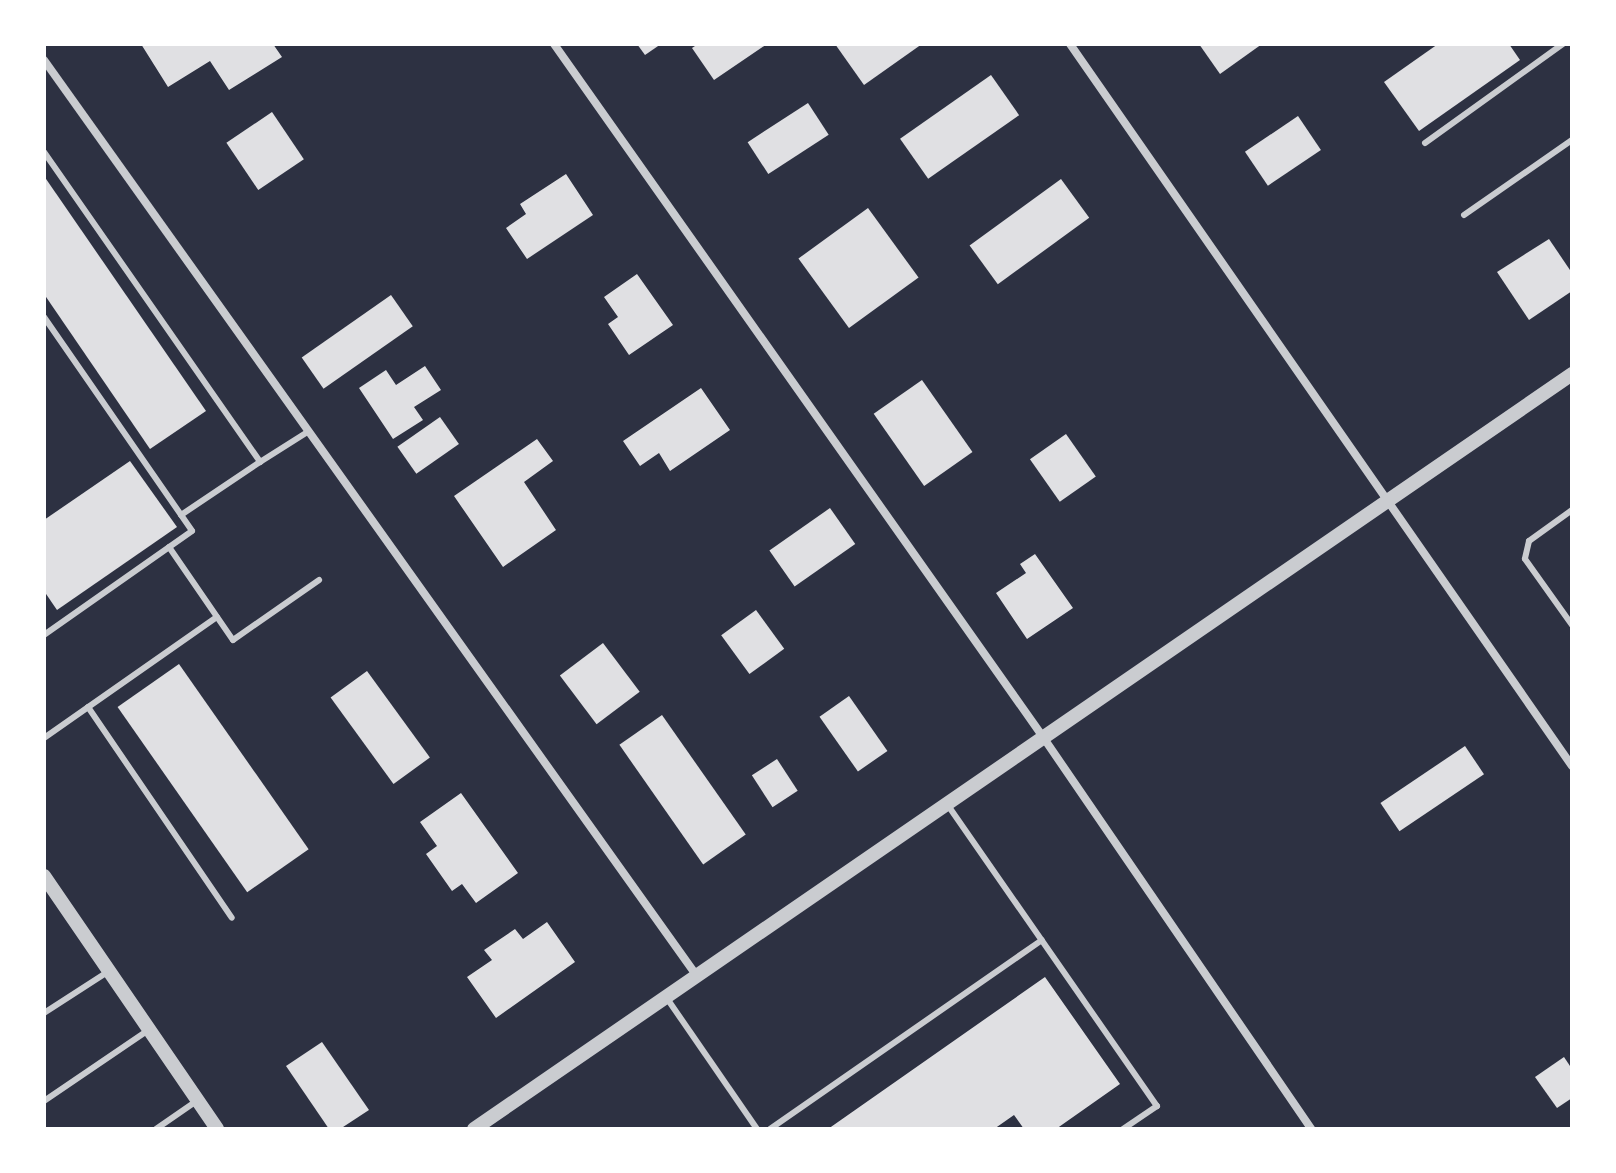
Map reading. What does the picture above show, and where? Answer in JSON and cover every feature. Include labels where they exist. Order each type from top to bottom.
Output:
[{"type":"street","points":[[554,44],[1043,737],[1311,1129]]},
{"type":"street","points":[[1070,44],[1572,766]]},
{"type":"street","points":[[44,60],[697,976]]},
{"type":"street","points":[[474,1129],[1572,374]]},
{"type":"street","points":[[44,876],[217,1129]]},
{"type":"lane","points":[[1425,143],[1563,44]]},
{"type":"lane","points":[[1464,215],[1572,140]]},
{"type":"lane","points":[[44,152],[260,462]]},
{"type":"lane","points":[[44,317],[192,531],[44,635]]},
{"type":"lane","points":[[181,515],[309,431]]},
{"type":"lane","points":[[1572,510],[1529,541],[1525,559],[1572,625]]},
{"type":"lane","points":[[169,547],[233,640],[319,580]]},
{"type":"lane","points":[[44,738],[217,617]]},
{"type":"lane","points":[[88,707],[232,918]]},
{"type":"lane","points":[[947,804],[1157,1106],[1123,1129]]},
{"type":"lane","points":[[770,1129],[1042,940]]},
{"type":"lane","points":[[44,1013],[109,971]]},
{"type":"lane","points":[[666,997],[757,1129]]},
{"type":"lane","points":[[44,1101],[149,1029]]},
{"type":"lane","points":[[156,1129],[198,1100]]},
{"type":"building","points":[[141,44],[273,44],[282,57],[229,90],[210,61],[168,87]]},
{"type":"building","points":[[637,44],[661,44],[645,55]]},
{"type":"building","points":[[698,44],[767,44],[714,80],[692,48]]},
{"type":"building","points":[[835,44],[922,44],[864,85]]},
{"type":"building","points":[[1199,44],[1262,44],[1220,74]]},
{"type":"building","points":[[1438,44],[1509,44],[1520,60],[1419,131],[1384,82]]},
{"type":"building","points":[[991,75],[1019,115],[928,179],[900,139]]},
{"type":"building","points":[[808,103],[829,135],[768,174],[748,142]]},
{"type":"building","points":[[272,112],[304,159],[258,190],[226,143]]},
{"type":"building","points":[[1298,116],[1321,150],[1268,186],[1245,152]]},
{"type":"building","points":[[566,174],[593,215],[527,259],[506,228],[526,214],[520,204]]},
{"type":"building","points":[[44,176],[206,411],[150,449],[44,294]]},
{"type":"building","points":[[1061,179],[1089,218],[998,284],[970,245]]},
{"type":"building","points":[[868,208],[919,278],[849,328],[798,259]]},
{"type":"building","points":[[1549,239],[1572,273],[1572,291],[1529,320],[1497,272]]},
{"type":"building","points":[[637,274],[673,325],[629,355],[608,324],[618,317],[604,297]]},
{"type":"building","points":[[391,295],[413,326],[324,389],[302,358]]},
{"type":"building","points":[[425,366],[441,390],[414,407],[423,420],[393,439],[359,388],[386,370],[396,385]]},
{"type":"building","points":[[922,380],[972,452],[924,486],[874,414]]},
{"type":"building","points":[[701,388],[730,430],[670,471],[659,453],[640,466],[623,441]]},
{"type":"building","points":[[440,417],[459,444],[416,474],[397,447]]},
{"type":"building","points":[[1066,434],[1096,477],[1060,502],[1030,459]]},
{"type":"building","points":[[537,439],[553,461],[524,482],[556,530],[503,567],[454,496]]},
{"type":"building","points":[[130,461],[177,527],[57,610],[44,591],[44,520]]},
{"type":"building","points":[[830,508],[855,544],[795,586],[769,550]]},
{"type":"building","points":[[1035,554],[1073,608],[1027,639],[996,593],[1026,573],[1020,564]]},
{"type":"building","points":[[756,610],[784,649],[749,674],[721,635]]},
{"type":"building","points":[[603,643],[640,692],[597,724],[560,675]]},
{"type":"building","points":[[179,664],[309,849],[247,892],[118,707]]},
{"type":"building","points":[[367,671],[430,758],[393,784],[331,697]]},
{"type":"building","points":[[849,696],[887,751],[858,772],[820,717]]},
{"type":"building","points":[[662,715],[746,835],[703,864],[619,745]]},
{"type":"building","points":[[1465,746],[1484,774],[1399,831],[1380,803]]},
{"type":"building","points":[[777,759],[798,791],[773,807],[752,775]]},
{"type":"building","points":[[461,793],[518,873],[476,903],[462,884],[452,891],[426,854],[437,846],[420,822]]},
{"type":"building","points":[[547,922],[575,962],[496,1018],[467,977],[492,960],[484,950],[515,929],[523,939]]},
{"type":"building","points":[[1045,977],[1120,1084],[1056,1129],[1024,1129],[1014,1115],[994,1129],[828,1129]]},
{"type":"building","points":[[322,1042],[369,1110],[340,1129],[329,1129],[286,1066]]},
{"type":"building","points":[[1564,1057],[1572,1069],[1572,1098],[1557,1108],[1535,1077]]}]
